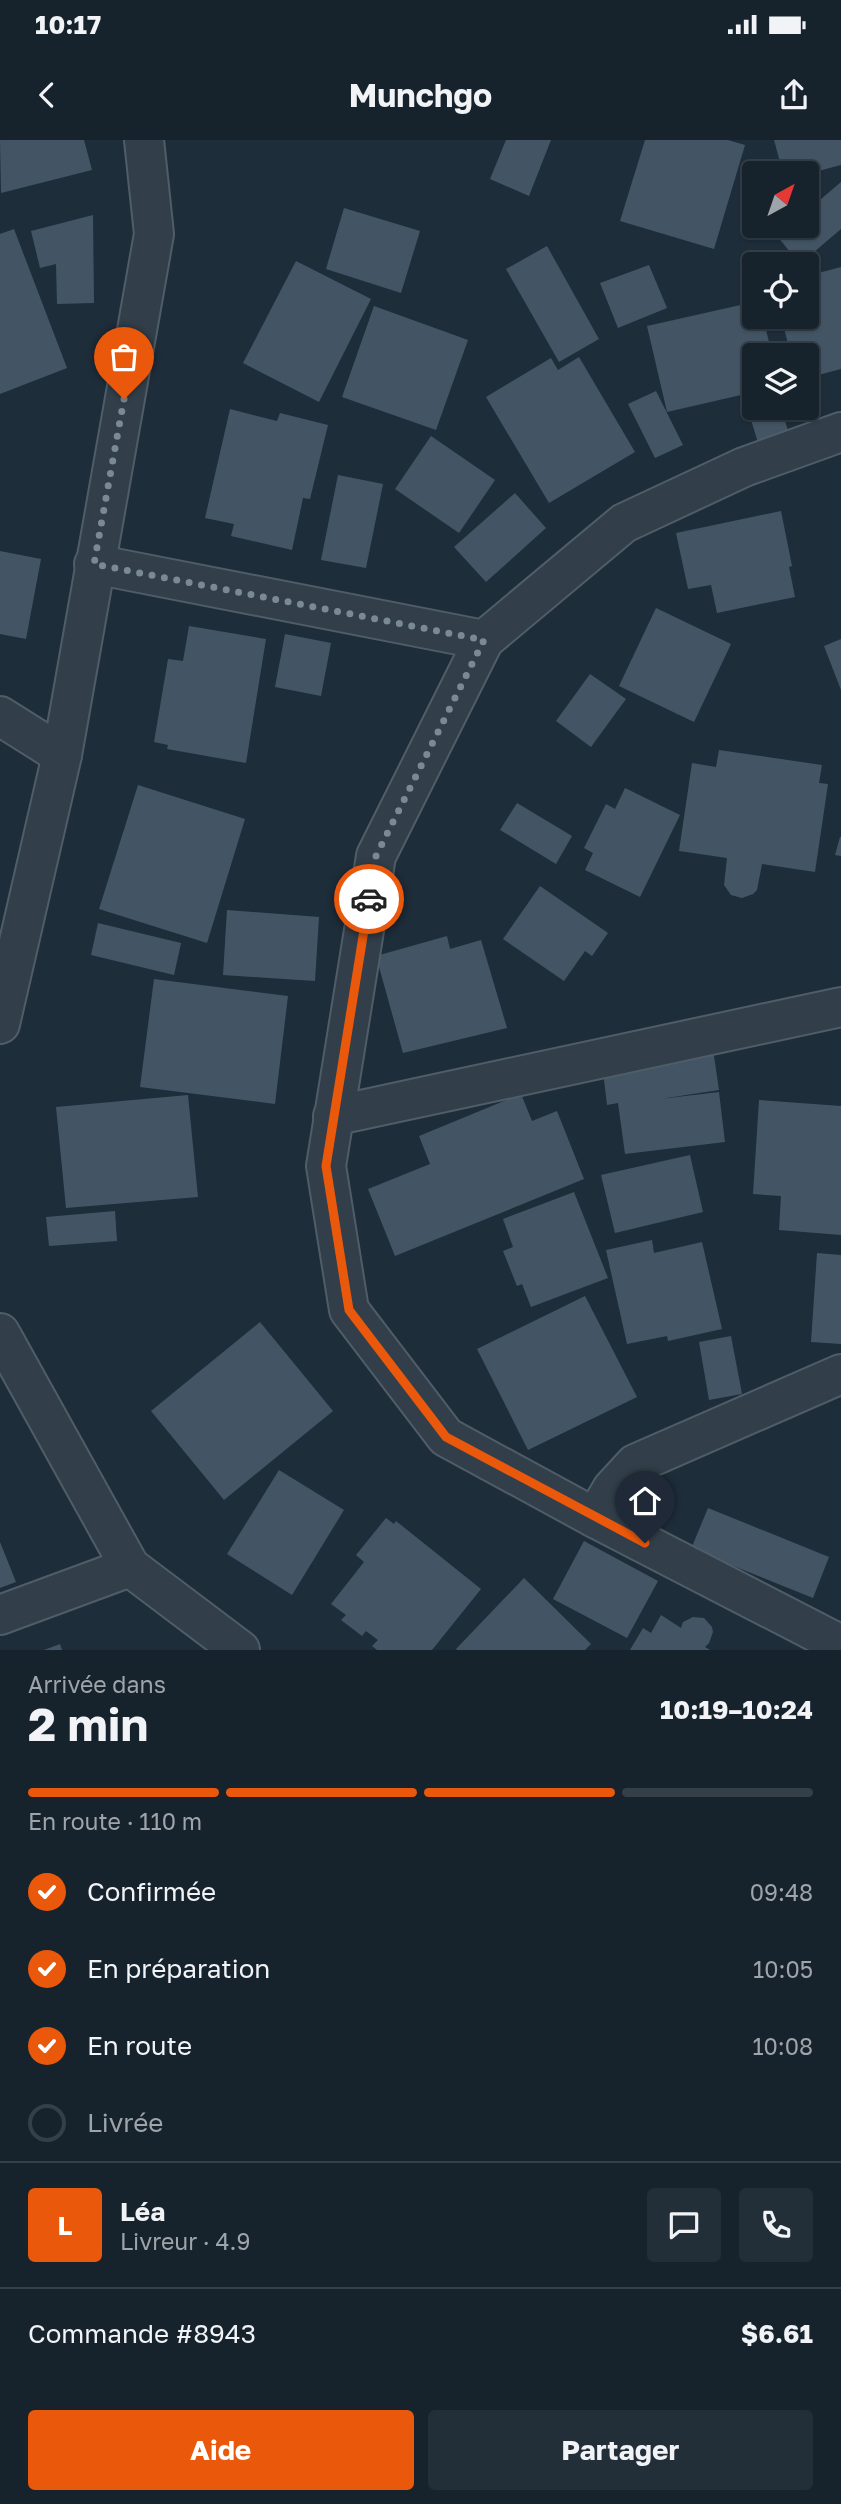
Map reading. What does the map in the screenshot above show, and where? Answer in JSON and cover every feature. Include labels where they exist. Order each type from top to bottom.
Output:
[{"type":"street","points":[[0,1024],[62,755],[153,234],[144,140]]},
{"type":"street","points":[[841,432],[744,467],[624,523],[484,640],[376,856],[326,1166],[349,1310],[446,1437],[595,1518],[841,1644]]},
{"type":"street","points":[[94,564],[484,640]]},
{"type":"street","points":[[0,716],[62,755]]},
{"type":"street","points":[[333,1116],[841,1007]]},
{"type":"street","points":[[0,1332],[130,1567],[240,1650]]},
{"type":"street","points":[[595,1518],[612,1489],[635,1464],[841,1374]]},
{"type":"street","points":[[0,1615],[130,1567]]},
{"type":"building","points":[[0,140],[84,140],[92,170],[1,193]]},
{"type":"building","points":[[506,140],[551,140],[529,196],[490,179]]},
{"type":"building","points":[[645,140],[728,140],[745,145],[714,249],[620,221]]},
{"type":"building","points":[[774,140],[841,140],[841,165],[819,171],[819,161],[780,161]]},
{"type":"building","points":[[841,182],[841,229],[814,252],[790,252],[779,238],[819,238],[819,201]]},
{"type":"building","points":[[344,208],[420,231],[401,293],[326,269]]},
{"type":"building","points":[[93,215],[94,303],[57,304],[56,264],[40,268],[31,231]]},
{"type":"building","points":[[14,229],[67,368],[0,394],[0,234]]},
{"type":"building","points":[[547,246],[599,339],[559,362],[506,269]]},
{"type":"building","points":[[296,261],[371,299],[319,402],[243,363]]},
{"type":"building","points":[[649,265],[667,308],[618,328],[600,283]]},
{"type":"building","points":[[841,267],[841,369],[819,375],[819,343],[788,343],[784,329],[819,329],[819,273]]},
{"type":"building","points":[[742,305],[742,329],[766,329],[769,343],[742,343],[742,395],[667,412],[647,326]]},
{"type":"building","points":[[374,306],[468,340],[436,430],[342,397]]},
{"type":"building","points":[[579,357],[635,452],[549,503],[486,397],[551,358],[558,370]]},
{"type":"building","points":[[656,391],[683,445],[655,458],[628,404]]},
{"type":"building","points":[[230,409],[277,421],[280,413],[328,425],[310,499],[303,498],[292,550],[231,536],[234,524],[205,518]]},
{"type":"building","points":[[751,420],[785,420],[791,440],[760,449]]},
{"type":"building","points":[[431,436],[495,480],[459,533],[395,489]]},
{"type":"building","points":[[338,475],[383,484],[366,568],[321,560]]},
{"type":"building","points":[[515,493],[546,528],[486,582],[454,547]]},
{"type":"building","points":[[781,511],[795,597],[717,613],[711,585],[688,589],[676,533]]},
{"type":"building","points":[[0,551],[41,559],[26,639],[0,634]]},
{"type":"building","points":[[656,608],[731,644],[694,722],[619,686]]},
{"type":"building","points":[[189,626],[266,639],[246,763],[167,749],[168,745],[154,742],[168,659],[183,661]]},
{"type":"building","points":[[285,634],[331,643],[321,696],[275,687]]},
{"type":"building","points":[[841,639],[841,690],[824,646]]},
{"type":"building","points":[[590,674],[626,699],[591,747],[556,721]]},
{"type":"building","points":[[719,750],[822,765],[819,783],[828,784],[815,872],[762,864],[757,890],[742,898],[731,895],[724,885],[727,858],[679,851],[692,763],[716,767]]},
{"type":"building","points":[[138,785],[245,819],[207,943],[99,909]]},
{"type":"building","points":[[625,788],[680,815],[640,897],[585,870],[593,853],[584,848],[606,804],[615,809]]},
{"type":"building","points":[[517,803],[572,836],[556,864],[500,830]]},
{"type":"building","points":[[841,837],[841,856],[835,855]]},
{"type":"building","points":[[540,886],[608,933],[592,956],[585,951],[564,981],[503,939]]},
{"type":"building","points":[[227,910],[319,917],[315,981],[223,975]]},
{"type":"building","points":[[98,923],[181,943],[174,975],[91,955]]},
{"type":"building","points":[[447,936],[450,949],[481,940],[507,1028],[403,1053],[376,956]]},
{"type":"building","points":[[154,979],[288,996],[275,1104],[140,1087]]},
{"type":"building","points":[[713,1049],[719,1090],[660,1099],[719,1092],[725,1142],[625,1154],[618,1103],[607,1105],[602,1063]]},
{"type":"building","points":[[521,1094],[532,1121],[557,1111],[584,1179],[395,1256],[368,1189],[430,1164],[419,1136]]},
{"type":"building","points":[[188,1095],[198,1197],[66,1208],[56,1107]]},
{"type":"building","points":[[759,1100],[841,1106],[841,1235],[779,1230],[781,1196],[753,1194]]},
{"type":"building","points":[[690,1155],[703,1212],[615,1233],[601,1175]]},
{"type":"building","points":[[574,1192],[608,1278],[531,1307],[522,1284],[517,1286],[503,1251],[513,1247],[503,1219]]},
{"type":"building","points":[[115,1211],[117,1241],[49,1246],[46,1217]]},
{"type":"building","points":[[652,1240],[654,1253],[702,1242],[722,1329],[668,1341],[667,1336],[627,1344],[606,1250]]},
{"type":"building","points":[[817,1253],[841,1255],[841,1344],[811,1342]]},
{"type":"building","points":[[585,1296],[637,1397],[528,1450],[477,1349]]},
{"type":"building","points":[[260,1322],[333,1411],[224,1500],[151,1411]]},
{"type":"building","points":[[731,1336],[742,1394],[709,1400],[699,1342]]},
{"type":"building","points":[[279,1470],[344,1510],[292,1595],[227,1554]]},
{"type":"building","points":[[708,1508],[829,1557],[813,1598],[691,1549]]},
{"type":"building","points":[[386,1518],[394,1524],[396,1521],[481,1589],[432,1650],[377,1650],[372,1646],[378,1640],[366,1631],[362,1636],[341,1620],[346,1615],[331,1604],[364,1562],[356,1555]]},
{"type":"building","points":[[584,1541],[658,1581],[627,1638],[553,1599]]},
{"type":"building","points":[[0,1542],[16,1582],[0,1588]]},
{"type":"building","points":[[524,1578],[591,1644],[585,1650],[457,1650],[456,1649]]},
{"type":"building","points":[[661,1615],[681,1628],[683,1622],[693,1617],[704,1618],[713,1632],[705,1647],[710,1650],[630,1650],[643,1628],[651,1633]]},
{"type":"building","points":[[60,1644],[62,1650],[44,1650]]},
{"type":"way so far","points":[[124,399],[94,564],[484,640],[376,856],[369,899]]},
{"type":"route","points":[[369,899],[326,1166],[349,1310],[446,1437],[645,1543]]}]
